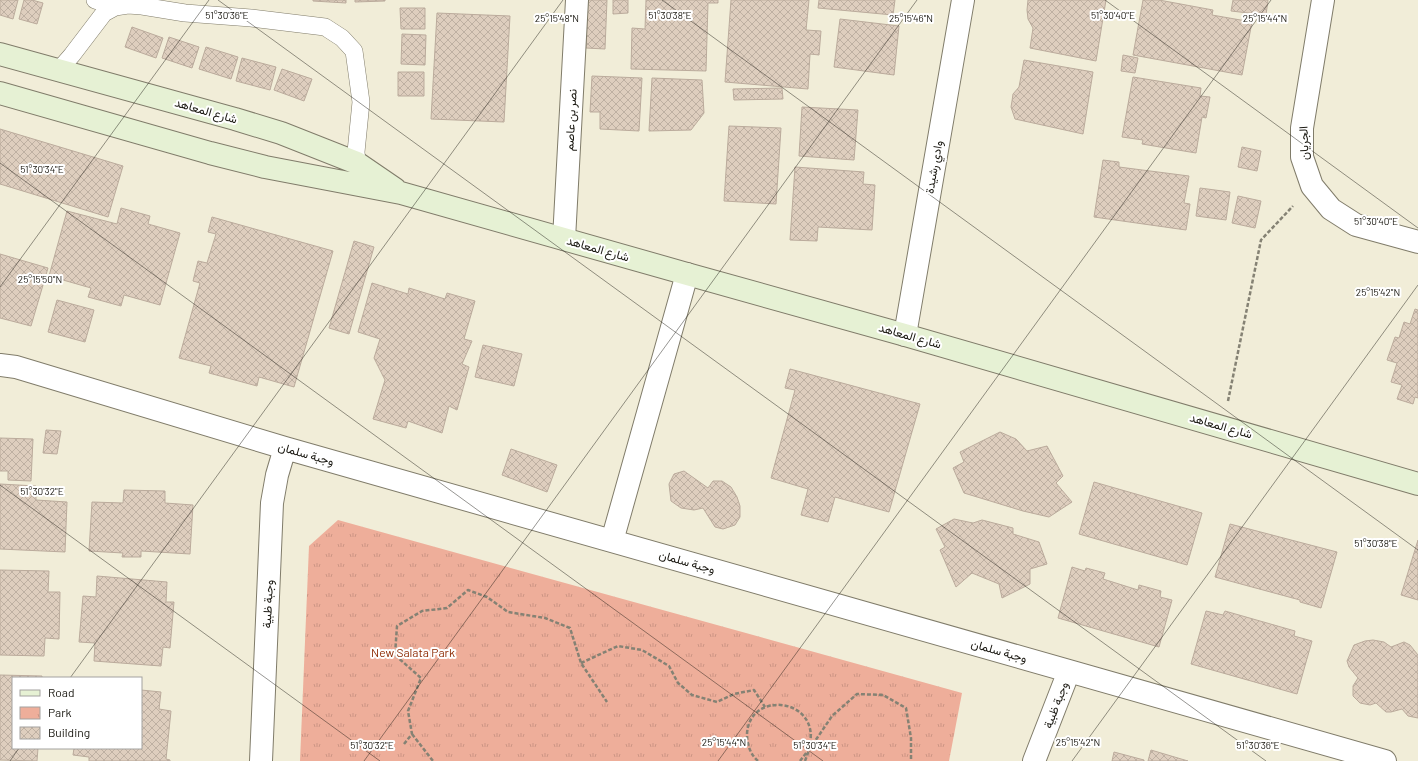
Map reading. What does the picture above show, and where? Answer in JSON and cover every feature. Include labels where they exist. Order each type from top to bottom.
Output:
[{"type":"street","name":"نصر بن عاصم","points":[[564,239],[577,0]]},
{"type":"street","name":"وادي رشيدة","points":[[906,335],[963,0]]},
{"type":"street","name":"الجريان","points":[[1322,0],[1302,128],[1302,157],[1312,186],[1331,209],[1356,225],[1418,242]]},
{"type":"street","name":"شارع المعاهد","points":[[0,54],[281,133],[357,163],[401,193]]},
{"type":"street","name":"شارع المعاهد","points":[[0,94],[265,167],[401,193],[906,335],[1418,484]]},
{"type":"street","points":[[612,541],[687,274]]},
{"type":"street","name":"وجبة سلمان","points":[[0,365],[16,367],[285,448],[1069,671],[1145,694],[1385,761]]},
{"type":"street","name":"وجبة ظبية","points":[[261,761],[272,503],[277,475],[285,448]]},
{"type":"street","name":"وجبة ظبية","points":[[1034,761],[1069,671]]},
{"type":"lane","points":[[96,0],[115,7]]},
{"type":"lane","points":[[59,70],[104,13],[115,7],[128,5],[142,6],[185,13],[251,18],[325,27],[342,38],[354,51],[361,102],[356,152],[357,163]]},
{"type":"path","points":[[1223,427],[1234,366],[1261,240],[1312,186]]},
{"type":"path","points":[[433,761],[412,734],[408,711],[421,678],[395,655],[397,626],[422,611],[447,608],[468,590],[487,597],[508,612],[545,618],[570,628],[582,663],[607,702]]},
{"type":"path","points":[[582,663],[618,646],[642,650],[669,666],[678,683],[692,696],[717,702],[734,694],[754,690],[765,707]]},
{"type":"path","points":[[800,761],[832,716],[857,694],[882,695],[906,708],[911,738],[911,761]]},
{"type":"path","points":[[758,761],[750,751],[747,742],[747,730],[749,723],[756,714],[765,707],[776,704],[787,705],[798,709],[806,718],[811,729],[812,739],[805,761]]},
{"type":"path","points":[[404,744],[412,734]]},
{"type":"green space","name":"New Salata Park","points":[[338,520],[962,693],[949,761],[300,761],[309,546]]},
{"type":"building","points":[[0,0],[18,0],[13,19],[0,15]]},
{"type":"building","points":[[24,0],[32,0],[43,3],[37,24],[19,19]]},
{"type":"building","points":[[346,0],[346,3],[313,1]]},
{"type":"building","points":[[355,0],[385,0],[385,1],[355,2]]},
{"type":"building","points":[[588,0],[607,0],[605,49],[586,48]]},
{"type":"building","points":[[613,0],[628,0],[628,13],[613,14]]},
{"type":"building","points":[[646,0],[718,0],[718,3],[708,3],[706,71],[631,69],[632,28],[645,29]]},
{"type":"building","points":[[731,0],[809,0],[806,30],[821,31],[819,55],[810,54],[808,89],[725,82]]},
{"type":"building","points":[[819,0],[895,0],[893,15],[818,8]]},
{"type":"building","points":[[1028,0],[1106,0],[1096,61],[1030,48],[1033,28],[1028,19]]},
{"type":"building","points":[[1143,0],[1159,0],[1213,10],[1212,15],[1252,22],[1242,75],[1133,55]]},
{"type":"building","points":[[1233,0],[1268,0],[1266,15],[1231,11]]},
{"type":"building","points":[[400,8],[425,8],[425,29],[401,29]]},
{"type":"building","points":[[437,13],[510,16],[504,122],[431,119]]},
{"type":"building","points":[[840,19],[899,26],[894,75],[834,67]]},
{"type":"building","points":[[132,27],[163,38],[156,58],[125,47]]},
{"type":"building","points":[[402,34],[426,35],[425,65],[401,64]]},
{"type":"building","points":[[169,37],[199,47],[192,68],[162,58]]},
{"type":"building","points":[[206,47],[238,57],[231,79],[199,69]]},
{"type":"building","points":[[1123,55],[1138,58],[1135,73],[1121,71]]},
{"type":"building","points":[[242,58],[276,67],[270,90],[236,81]]},
{"type":"building","points":[[1024,60],[1093,72],[1083,134],[1015,119],[1011,107],[1013,94],[1019,87]]},
{"type":"building","points":[[282,69],[312,79],[304,101],[274,90]]},
{"type":"building","points":[[398,72],[424,72],[424,96],[398,96]]},
{"type":"building","points":[[592,76],[642,78],[639,131],[600,129],[600,112],[590,112]]},
{"type":"building","points":[[1133,77],[1201,88],[1200,96],[1210,97],[1206,118],[1202,117],[1196,153],[1142,144],[1143,140],[1122,137]]},
{"type":"building","points":[[652,78],[702,80],[704,113],[691,130],[649,131]]},
{"type":"building","points":[[782,88],[783,99],[734,100],[733,89]]},
{"type":"building","points":[[802,107],[858,110],[854,160],[799,156]]},
{"type":"building","points":[[729,126],[781,128],[776,204],[724,201]]},
{"type":"building","points":[[0,129],[123,166],[108,217],[0,184]]},
{"type":"building","points":[[1242,147],[1261,151],[1257,171],[1238,167]]},
{"type":"building","points":[[1103,160],[1119,162],[1119,167],[1189,176],[1184,203],[1190,204],[1186,230],[1094,217]]},
{"type":"building","points":[[795,167],[864,172],[863,184],[875,185],[872,230],[818,227],[817,241],[790,240]]},
{"type":"building","points":[[1200,188],[1230,192],[1226,220],[1196,216]]},
{"type":"building","points":[[1238,196],[1261,201],[1255,228],[1232,223]]},
{"type":"building","points":[[121,208],[150,216],[148,224],[180,233],[160,305],[124,295],[121,306],[88,297],[91,288],[49,276],[67,211],[117,224]]},
{"type":"building","points":[[212,217],[333,251],[294,387],[259,377],[257,386],[209,373],[211,366],[179,358],[200,283],[193,281],[198,261],[207,263],[216,234],[208,232]]},
{"type":"building","points":[[354,241],[374,247],[349,334],[329,328]]},
{"type":"building","points":[[0,254],[48,268],[31,326],[0,318]]},
{"type":"building","points":[[372,283],[408,294],[409,288],[445,299],[447,293],[475,301],[464,339],[472,341],[462,364],[469,367],[457,410],[449,406],[442,433],[408,421],[406,428],[373,419],[385,380],[374,358],[380,339],[358,332]]},
{"type":"building","points":[[57,300],[94,310],[85,342],[48,332]]},
{"type":"building","points":[[1415,309],[1418,310],[1418,398],[1415,397],[1413,404],[1397,399],[1402,385],[1391,382],[1397,363],[1387,360],[1395,337],[1399,338],[1404,322],[1410,324]]},
{"type":"building","points":[[483,345],[522,354],[514,386],[475,377]]},
{"type":"building","points":[[790,369],[920,404],[889,512],[835,497],[828,522],[801,515],[808,489],[771,478],[795,390],[785,388]]},
{"type":"building","points":[[46,430],[61,431],[57,454],[43,453]]},
{"type":"building","points":[[1000,432],[1016,439],[1027,451],[1047,446],[1063,476],[1056,483],[1072,502],[1049,517],[1023,511],[964,493],[953,468],[964,462],[960,452]]},
{"type":"building","points":[[0,438],[33,439],[31,481],[8,480],[8,471],[0,471]]},
{"type":"building","points":[[511,449],[557,465],[547,492],[502,475]]},
{"type":"building","points":[[684,471],[708,488],[713,481],[722,481],[731,487],[740,506],[740,517],[735,525],[723,529],[715,527],[703,508],[694,510],[681,508],[671,501],[669,484],[674,474]]},
{"type":"building","points":[[1094,482],[1202,513],[1187,565],[1079,534]]},
{"type":"building","points":[[0,484],[36,486],[36,500],[67,502],[65,552],[0,549]]},
{"type":"building","points":[[124,490],[165,491],[165,503],[193,505],[190,554],[141,551],[141,557],[122,557],[123,553],[89,551],[92,502],[123,503]]},
{"type":"building","points":[[954,519],[973,523],[982,520],[1013,528],[1013,534],[1039,542],[1047,564],[1030,569],[1030,584],[1002,598],[999,584],[972,573],[956,587],[940,550],[945,547],[936,529]]},
{"type":"building","points":[[1230,524],[1337,552],[1321,608],[1300,602],[1300,600],[1215,577]]},
{"type":"building","points":[[1418,540],[1418,600],[1401,595]]},
{"type":"building","points":[[1072,567],[1085,571],[1086,568],[1105,573],[1103,579],[1138,590],[1139,585],[1161,591],[1160,597],[1172,600],[1159,647],[1058,618]]},
{"type":"building","points":[[0,570],[49,571],[48,592],[60,592],[59,639],[45,638],[44,656],[0,655]]},
{"type":"building","points":[[97,576],[167,582],[166,602],[174,602],[170,648],[163,647],[161,666],[94,661],[95,643],[79,642],[83,596],[96,597]]},
{"type":"building","points":[[1206,611],[1223,615],[1225,611],[1295,631],[1294,636],[1312,641],[1297,694],[1191,664]]},
{"type":"building","points":[[1373,640],[1384,642],[1391,647],[1404,642],[1410,645],[1418,655],[1418,718],[1408,716],[1402,709],[1386,712],[1376,703],[1370,705],[1360,703],[1353,696],[1353,686],[1358,678],[1349,667],[1347,661],[1354,645]]},
{"type":"building","points":[[0,675],[42,676],[12,677],[12,749],[38,749],[37,761],[0,760]]},
{"type":"building","points":[[142,690],[161,692],[159,709],[171,711],[166,759],[170,761],[89,761],[89,757],[73,755],[74,749],[142,749]]},
{"type":"building","points":[[1151,750],[1188,761],[1148,761]]},
{"type":"building","points":[[1114,752],[1144,760],[1144,761],[1112,761]]}]
